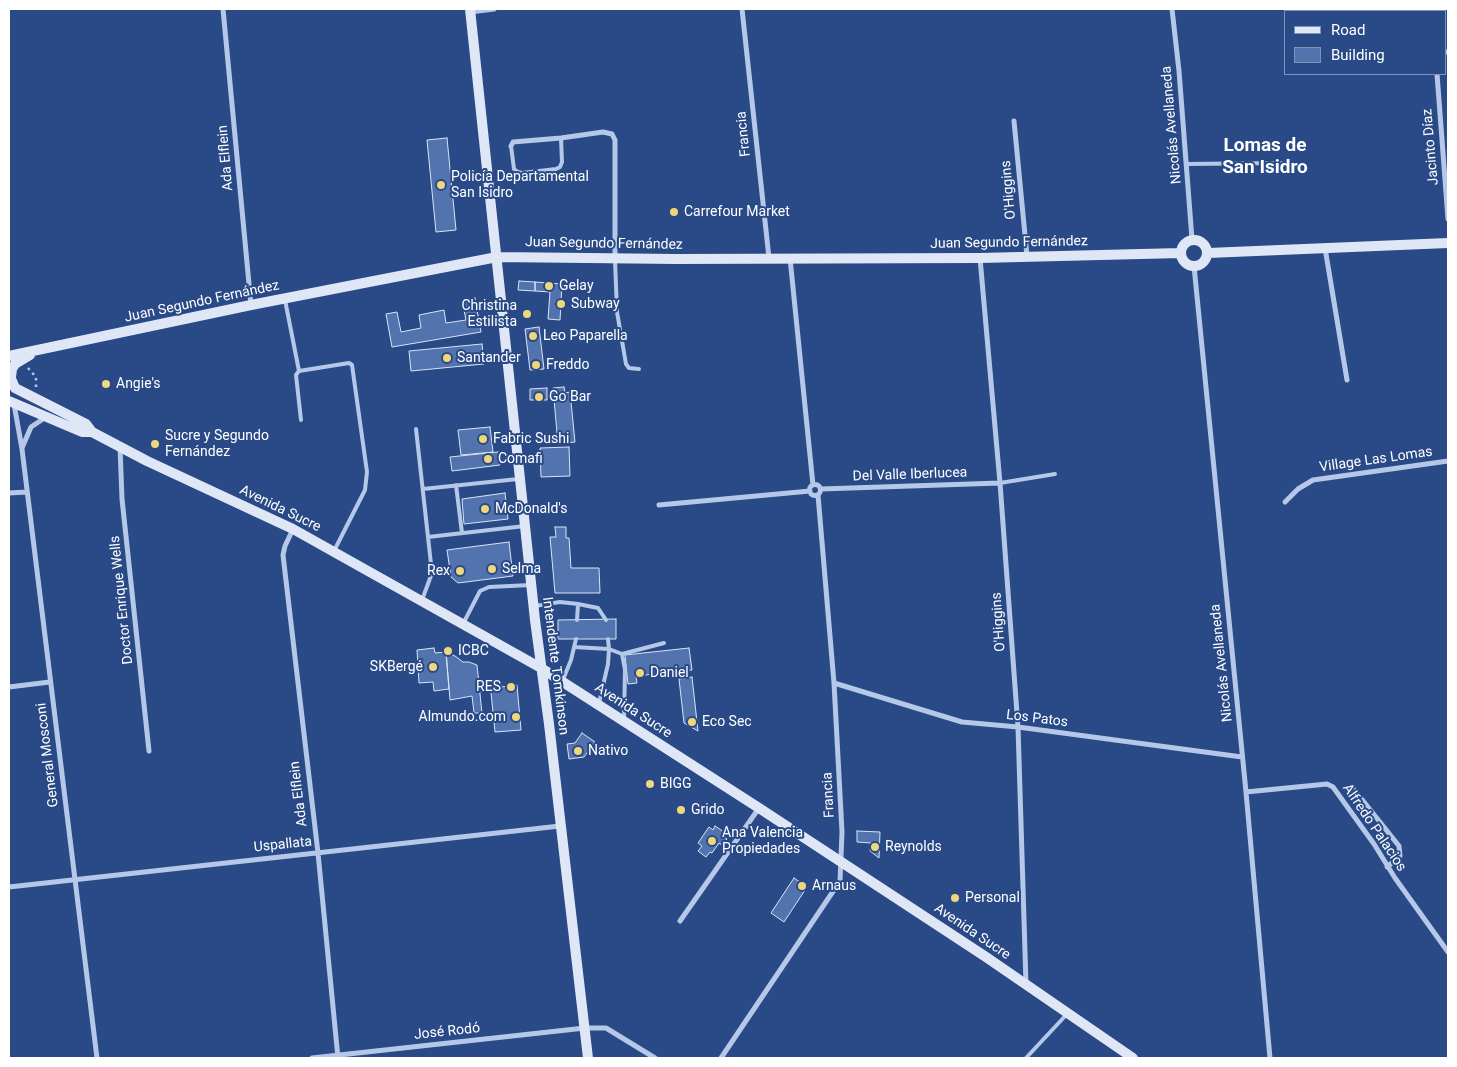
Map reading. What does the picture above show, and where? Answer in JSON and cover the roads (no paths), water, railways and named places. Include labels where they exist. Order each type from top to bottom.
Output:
[{"type":"main road","name":"Intendente Tomkinson","points":[[470,10],[533,606],[588,1058]]},
{"type":"main road","points":[[1192,239],[1200,240],[1206,245],[1208,253],[1206,260],[1194,266],[1188,265],[1182,260],[1181,253],[1182,247],[1192,239]]},
{"type":"main road","points":[[1208,253],[1448,243]]},
{"type":"main road","name":"Juan Segundo Fernández","points":[[9,356],[284,298],[497,256],[615,259],[980,258],[1181,253]]},
{"type":"main road","name":"Juan Segundo Fernández","points":[[10,380],[12,369],[19,361],[38,351]]},
{"type":"main road","name":"Avenida Sucre","points":[[10,380],[15,388],[86,424],[92,432],[147,461],[293,528],[541,668],[842,862],[1132,1058]]},
{"type":"main road","name":"Avenida Sucre","points":[[11,402],[82,432],[92,432]]},
{"type":"street","name":"Ada Elflein","points":[[223,9],[251,305]]},
{"type":"street","points":[[470,10],[494,9]]},
{"type":"street","name":"Francia","points":[[742,9],[769,258]]},
{"type":"street","name":"Nicolás Avellaneda","points":[[1172,9],[1192,239]]},
{"type":"street","name":"Jacinto Díaz","points":[[1436,75],[1448,219]]},
{"type":"street","name":"O'Higgins","points":[[1014,121],[1027,256]]},
{"type":"street","points":[[511,146],[513,142],[603,132],[612,134],[615,140],[615,259]]},
{"type":"street","points":[[1325,248],[1347,380]]},
{"type":"street","points":[[790,258],[813,485],[810,488],[810,492]]},
{"type":"street","name":"O'Higgins","points":[[980,258],[1000,483],[1018,727],[1026,985]]},
{"type":"street","name":"Nicolás Avellaneda","points":[[1194,266],[1246,792],[1270,1058]]},
{"type":"street","name":"General Mosconi","points":[[11,402],[22,449],[97,1058]]},
{"type":"street","points":[[22,449],[31,427],[47,417]]},
{"type":"street","name":"Doctor Enrique Wells","points":[[120,446],[122,499],[149,751]]},
{"type":"street","name":"Village Las Lomas","points":[[1285,502],[1298,489],[1312,480],[1448,461]]},
{"type":"street","name":"Del Valle Iberlucea","points":[[821,489],[1000,483]]},
{"type":"street","points":[[659,505],[810,492],[812,495],[818,495],[821,489],[817,485],[813,485]]},
{"type":"street","points":[[9,493],[27,492]]},
{"type":"street","name":"Francia","points":[[721,1058],[840,881],[842,832],[834,683],[818,495]]},
{"type":"street","name":"Ada Elflein","points":[[293,528],[283,555],[318,853],[338,1057]]},
{"type":"street","points":[[9,688],[50,682]]},
{"type":"street","name":"Los Patos","points":[[834,683],[962,722],[1018,727],[1242,757]]},
{"type":"street","name":"Alfredo Palacios","points":[[1246,792],[1328,784],[1333,787],[1448,952]]},
{"type":"street","points":[[1352,786],[1399,846],[1400,856],[1388,867]]},
{"type":"street","points":[[680,921],[759,808]]},
{"type":"street","name":"Uspallata","points":[[9,887],[560,826]]},
{"type":"street","name":"José Rodó","points":[[312,1058],[338,1057],[585,1028],[606,1028],[655,1058]]},
{"type":"lane","points":[[511,146],[514,169],[518,172],[556,169],[560,167],[562,162],[561,138]]},
{"type":"lane","points":[[1186,164],[1282,163]]},
{"type":"lane","points":[[615,259],[617,312],[626,364],[630,368],[639,369]]},
{"type":"lane","points":[[284,298],[299,371],[296,375],[301,420]]},
{"type":"lane","points":[[299,371],[349,363],[352,365],[367,472],[365,490],[334,551]]},
{"type":"lane","points":[[416,429],[432,573],[422,600]]},
{"type":"lane","points":[[1000,483],[1055,474]]},
{"type":"lane","points":[[423,489],[520,478]]},
{"type":"lane","points":[[456,485],[462,533]]},
{"type":"lane","points":[[428,537],[525,526]]},
{"type":"lane","points":[[464,624],[480,591],[489,586],[531,585]]},
{"type":"lane","points":[[533,606],[560,602],[578,604],[598,608],[606,620]]},
{"type":"lane","points":[[577,620],[578,604]]},
{"type":"lane","points":[[562,682],[576,639]]},
{"type":"lane","points":[[598,705],[608,664],[608,639]]},
{"type":"lane","points":[[574,647],[609,649],[622,654],[664,643]]},
{"type":"lane","points":[[622,654],[624,670],[624,721]]},
{"type":"lane","points":[[1026,1058],[1067,1014]]},
{"type":"place","name":"Policía Departamental San Isidro","points":[[441,185]]},
{"type":"place","name":"Carrefour Market","points":[[674,212]]},
{"type":"place","name":"Gelay","points":[[549,286]]},
{"type":"place","name":"Subway","points":[[561,304]]},
{"type":"place","name":"Christina Estilista","points":[[527,314]]},
{"type":"place","name":"Leo Paparella","points":[[533,336]]},
{"type":"place","name":"Santander","points":[[447,358]]},
{"type":"place","name":"Freddo","points":[[536,365]]},
{"type":"place","name":"Angie's","points":[[106,384]]},
{"type":"place","name":"Go Bar","points":[[539,397]]},
{"type":"place","name":"Fabric Sushi","points":[[483,439]]},
{"type":"place","name":"Sucre y Segundo Fernández","points":[[155,444]]},
{"type":"place","name":"Comafi","points":[[488,459]]},
{"type":"place","name":"McDonald's","points":[[485,509]]},
{"type":"place","name":"Selma","points":[[492,569]]},
{"type":"place","name":"Rex","points":[[460,571]]},
{"type":"place","name":"ICBC","points":[[448,651]]},
{"type":"place","name":"SKBergé","points":[[433,667]]},
{"type":"place","name":"Daniel","points":[[640,673]]},
{"type":"place","name":"RES","points":[[511,687]]},
{"type":"place","name":"Almundo.com","points":[[516,717]]},
{"type":"place","name":"Eco Sec","points":[[692,722]]},
{"type":"place","name":"Nativo","points":[[578,751]]},
{"type":"place","name":"BIGG","points":[[650,784]]},
{"type":"place","name":"Grido","points":[[681,810]]},
{"type":"place","name":"Ana Valencia Propiedades","points":[[712,841]]},
{"type":"place","name":"Reynolds","points":[[875,847]]},
{"type":"place","name":"Arnaus","points":[[802,886]]},
{"type":"place","name":"Personal","points":[[955,898]]},
{"type":"district","name":"Lomas de San Isidro","points":[[1265,157]]}]
